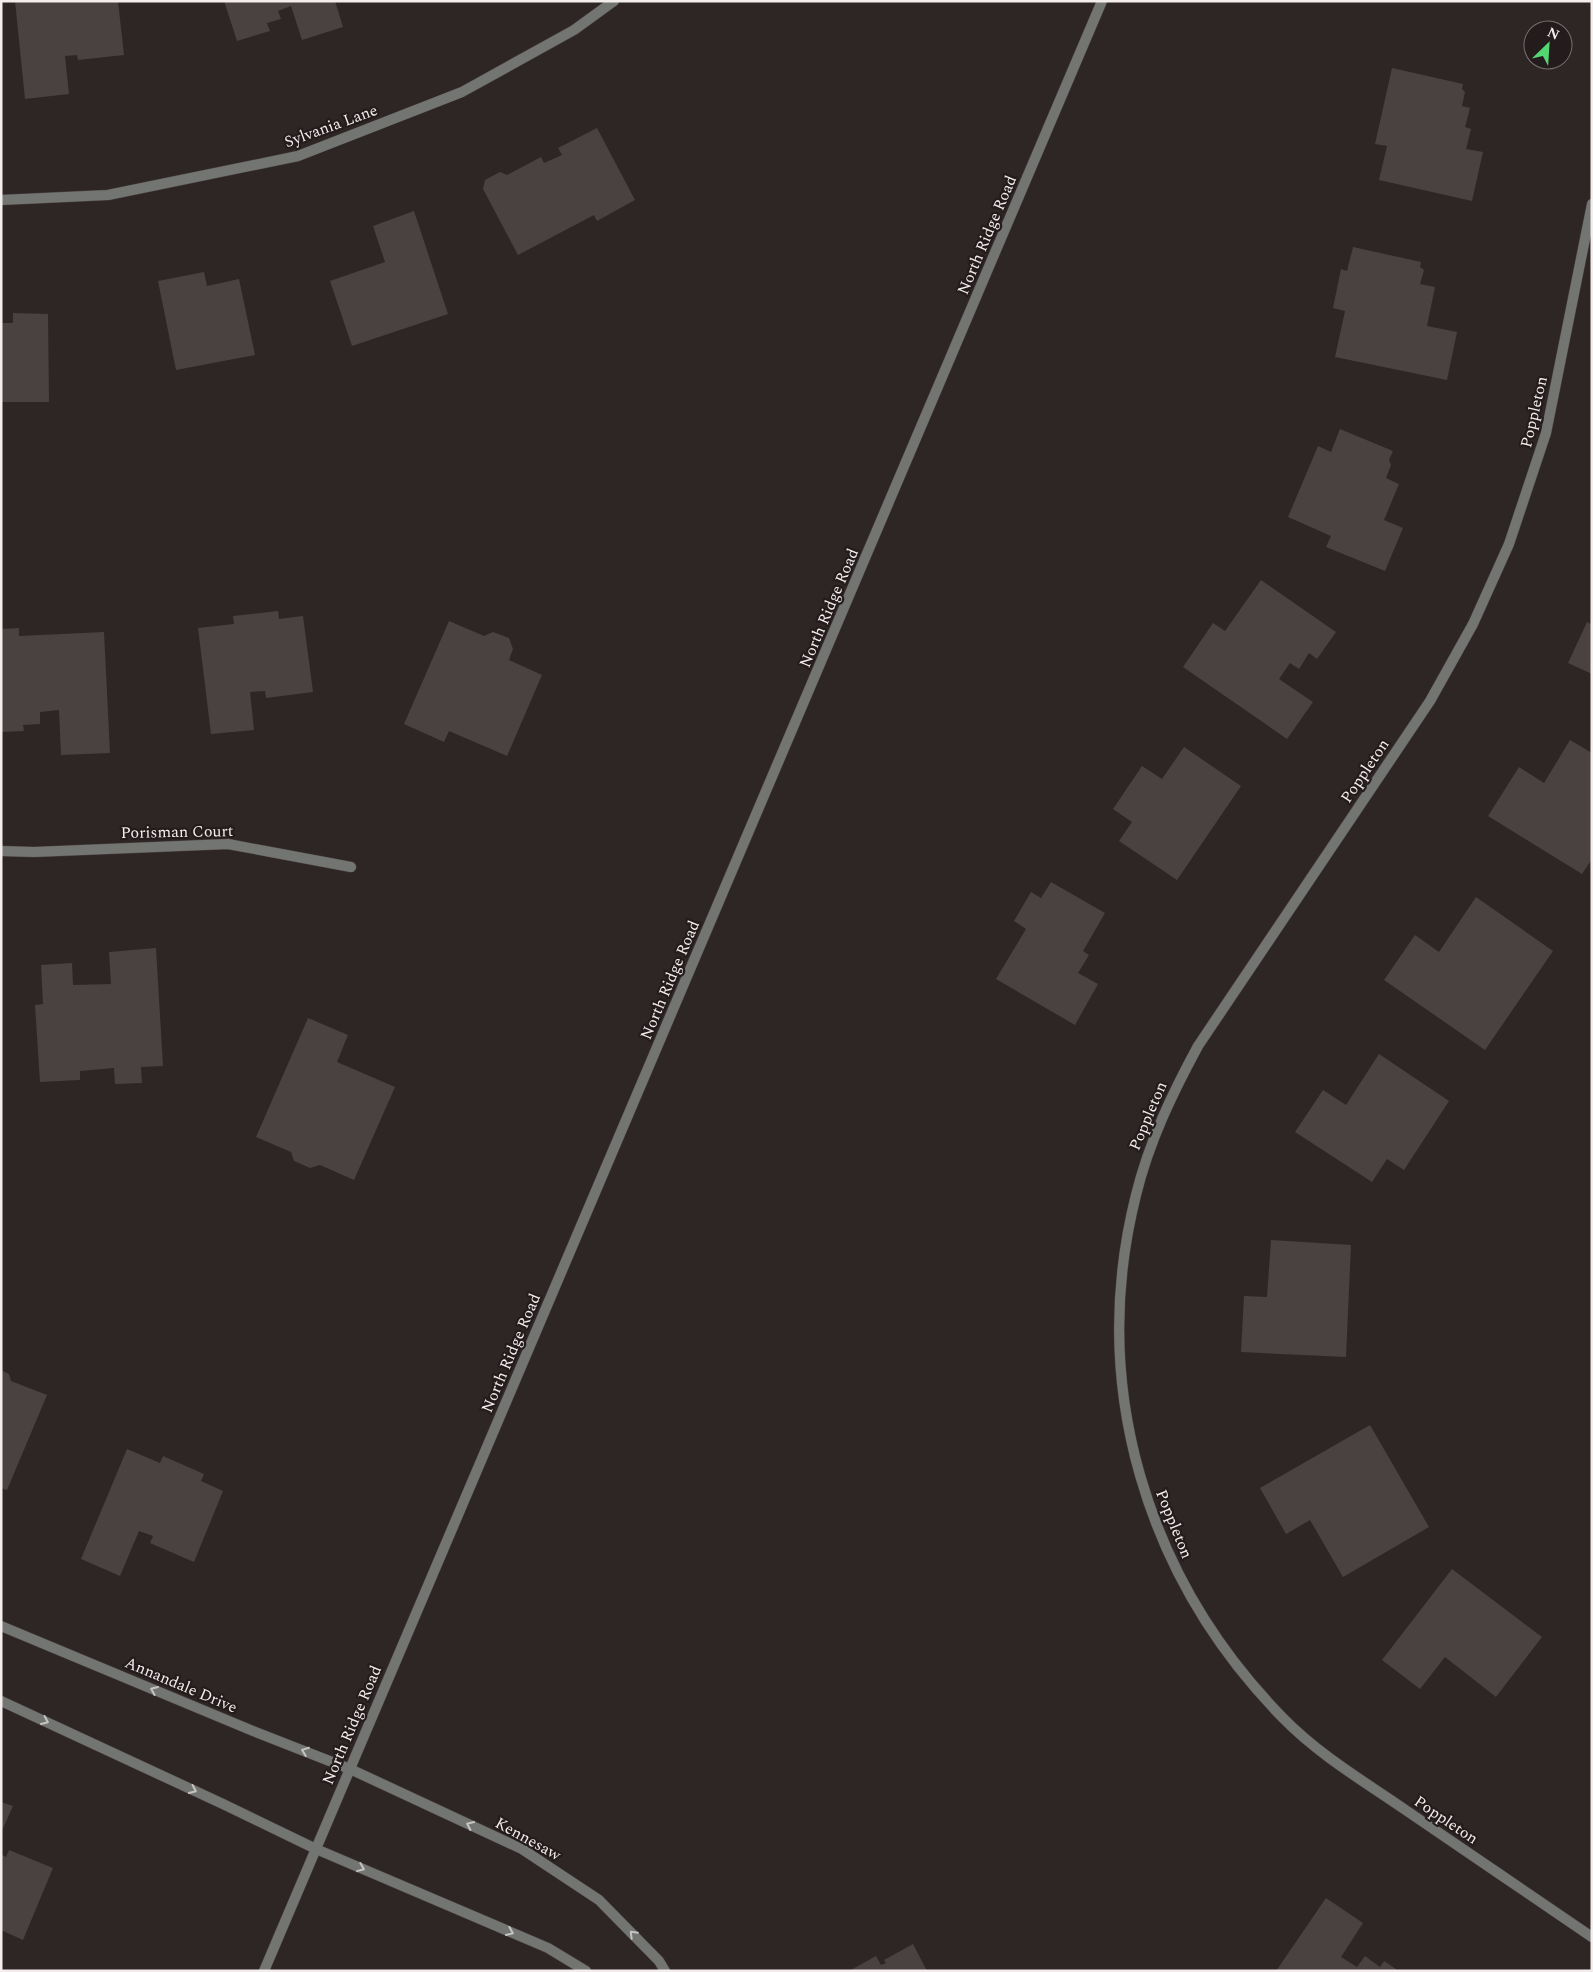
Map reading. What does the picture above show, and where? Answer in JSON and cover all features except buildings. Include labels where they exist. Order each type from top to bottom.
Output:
[{"type":"street","name":"Sylvania Lane","points":[[1,200],[108,196],[298,156],[462,92],[574,30],[614,1]]},
{"type":"street","name":"North Ridge Road","points":[[264,1971],[1102,1]]},
{"type":"street","name":"Poppleton","points":[[1592,204],[1546,433],[1510,544],[1473,624],[1430,701],[1198,1046],[1174,1090],[1149,1149],[1135,1195],[1124,1259],[1119,1307],[1124,1404],[1133,1451],[1146,1498],[1166,1550],[1188,1593],[1213,1634],[1241,1672],[1284,1720],[1333,1761],[1592,1937]]},
{"type":"street","name":"Porisman Court","points":[[1,851],[34,852],[228,844],[351,867]]},
{"type":"street","name":"Annandale Drive","points":[[1,1626],[253,1731],[350,1769]]},
{"type":"street","points":[[1,1701],[316,1849],[548,1948],[586,1971]]},
{"type":"street","name":"Kennesaw","points":[[350,1769],[522,1849],[599,1900],[659,1961],[665,1971]]}]
